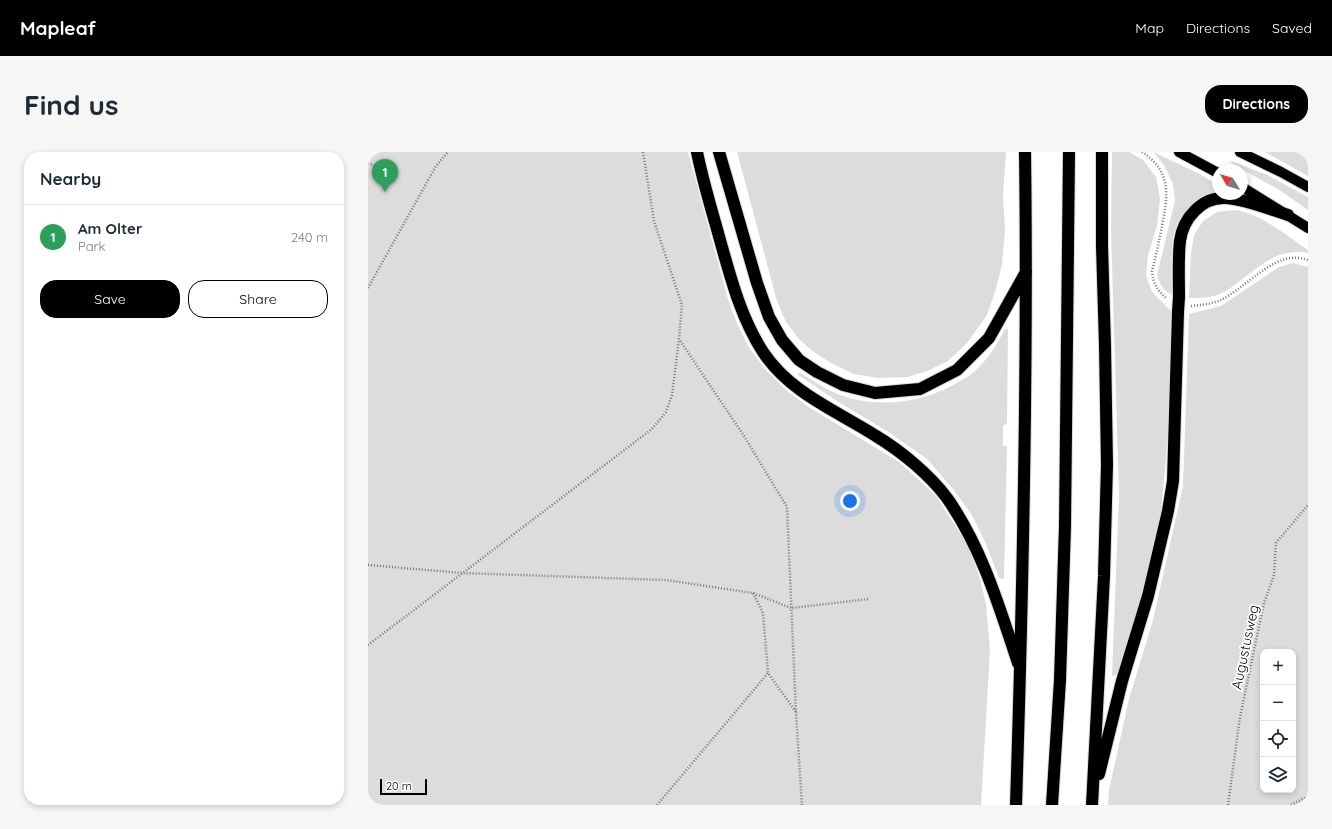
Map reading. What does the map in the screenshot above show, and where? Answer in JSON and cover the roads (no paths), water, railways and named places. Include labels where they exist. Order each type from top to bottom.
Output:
[{"type":"highway","points":[[696,152],[734,290],[749,328],[764,353],[782,374],[802,391],[826,407],[877,436],[916,464],[946,497],[968,531],[986,570],[1021,670]]},
{"type":"highway","points":[[719,152],[757,283],[769,317],[782,340],[799,360],[817,372],[843,385],[875,393],[920,389],[957,370],[989,338],[1027,271]]},
{"type":"highway","points":[[1016,805],[1021,670],[1026,432],[1027,271],[1025,152]]},
{"type":"highway","points":[[1052,805],[1060,680],[1065,526],[1069,152]]},
{"type":"highway","points":[[1092,804],[1104,576],[1107,465],[1102,246],[1102,152]]},
{"type":"highway","points":[[1092,804],[1122,681],[1150,588],[1168,511],[1173,481],[1184,309],[1173,298],[1180,241],[1184,228],[1190,217],[1199,206],[1211,200],[1225,198],[1246,202],[1288,215]]},
{"type":"main road","points":[[1179,152],[1212,169]]},
{"type":"main road","points":[[1240,152],[1308,187]]},
{"type":"main road","points":[[1248,191],[1308,228]]},
{"type":"place","name":"Am Olter","points":[[385,192]]}]
